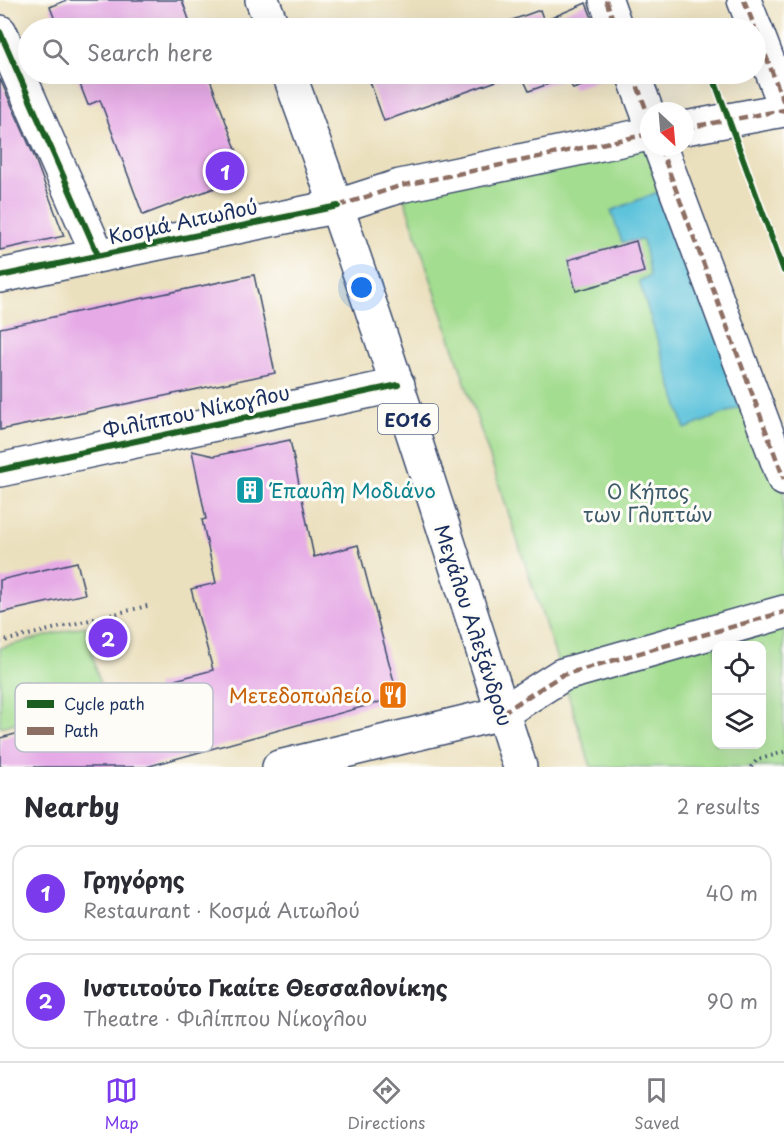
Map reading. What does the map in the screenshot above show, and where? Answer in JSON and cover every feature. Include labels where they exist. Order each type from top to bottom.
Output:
[{"type":"street","points":[[262,0],[269,18]]},
{"type":"street","points":[[606,0],[612,18]]},
{"type":"street","points":[[744,0],[751,18]]},
{"type":"street","points":[[0,32],[18,73]]},
{"type":"street","points":[[766,57],[784,103]]},
{"type":"street","points":[[23,84],[98,255]]},
{"type":"street","name":"Μεγάλου Αλεξάνδρου","points":[[293,84],[338,206],[398,385],[520,767]]},
{"type":"street","points":[[637,84],[643,102]]},
{"type":"street","points":[[694,126],[784,110]]},
{"type":"street","name":"Κοσμά Αιτωλού","points":[[0,276],[338,206],[400,186],[640,136]]},
{"type":"street","points":[[663,156],[784,479]]},
{"type":"street","name":"Φιλίππου Νίκογλου","points":[[0,470],[398,385]]},
{"type":"street","points":[[279,767],[502,713],[562,675],[784,612]]},
{"type":"path","points":[[0,642],[151,605]]},
{"type":"path","points":[[751,767],[757,760],[784,752]]},
{"type":"green space","name":"Ο Κήπος των Γλυπτών","points":[[640,136],[640,156],[658,156],[784,478],[784,767],[591,767],[400,186]]},
{"type":"green space","points":[[85,626],[100,683],[15,683],[15,723],[0,727],[0,648]]},
{"type":"water","points":[[675,185],[755,401],[685,429],[639,281],[650,276],[643,240],[622,242],[611,211]]},
{"type":"building","points":[[67,0],[182,0],[188,18],[54,18],[50,7]]},
{"type":"building","points":[[586,3],[592,18],[551,18]]},
{"type":"building","points":[[540,10],[543,18],[518,18]]},
{"type":"building","points":[[0,79],[34,156],[64,236],[0,250]]},
{"type":"building","points":[[80,84],[212,84],[246,176],[143,215],[100,100],[88,105]]},
{"type":"building","points":[[371,84],[488,84],[384,121]]},
{"type":"building","points":[[526,84],[548,84],[529,91]]},
{"type":"building","points":[[571,84],[587,84],[573,89]]},
{"type":"building","points":[[636,241],[644,272],[576,291],[568,260]]},
{"type":"building","points":[[254,275],[275,373],[0,430],[0,328]]},
{"type":"building","points":[[290,440],[314,557],[358,545],[398,697],[213,748],[213,683],[164,683],[213,670],[191,589],[216,583],[202,520],[206,519],[192,451],[214,456]]},
{"type":"building","points":[[77,562],[85,594],[0,613],[0,580]]},
{"type":"building","points":[[15,734],[15,752],[200,752],[146,767],[0,767],[0,738]]},
{"type":"marked path","points":[[606,0],[612,18]]},
{"type":"marked path","points":[[744,0],[751,18]]},
{"type":"marked path","points":[[766,56],[784,103]]},
{"type":"marked path","points":[[637,84],[643,102]]},
{"type":"marked path","points":[[694,126],[784,110]]},
{"type":"marked path","points":[[338,206],[400,186],[640,136]]},
{"type":"marked path","points":[[663,156],[784,479]]},
{"type":"marked path","points":[[502,713],[562,675],[784,612]]},
{"type":"cycle path","points":[[0,32],[18,73]]},
{"type":"cycle path","points":[[23,84],[98,255]]},
{"type":"cycle path","points":[[716,84],[784,271]]},
{"type":"cycle path","points":[[0,276],[338,206]]},
{"type":"cycle path","points":[[0,470],[398,385]]},
{"type":"place","name":"Γρηγόρης","points":[[225,171]]},
{"type":"place","name":"Έπαυλη Μοδιάνο","points":[[250,490]]},
{"type":"place","name":"Ινστιτούτο Γκαίτε Θεσσαλονίκης","points":[[108,638]]},
{"type":"place","name":"Μετεδοπωλείο","points":[[393,695]]}]
